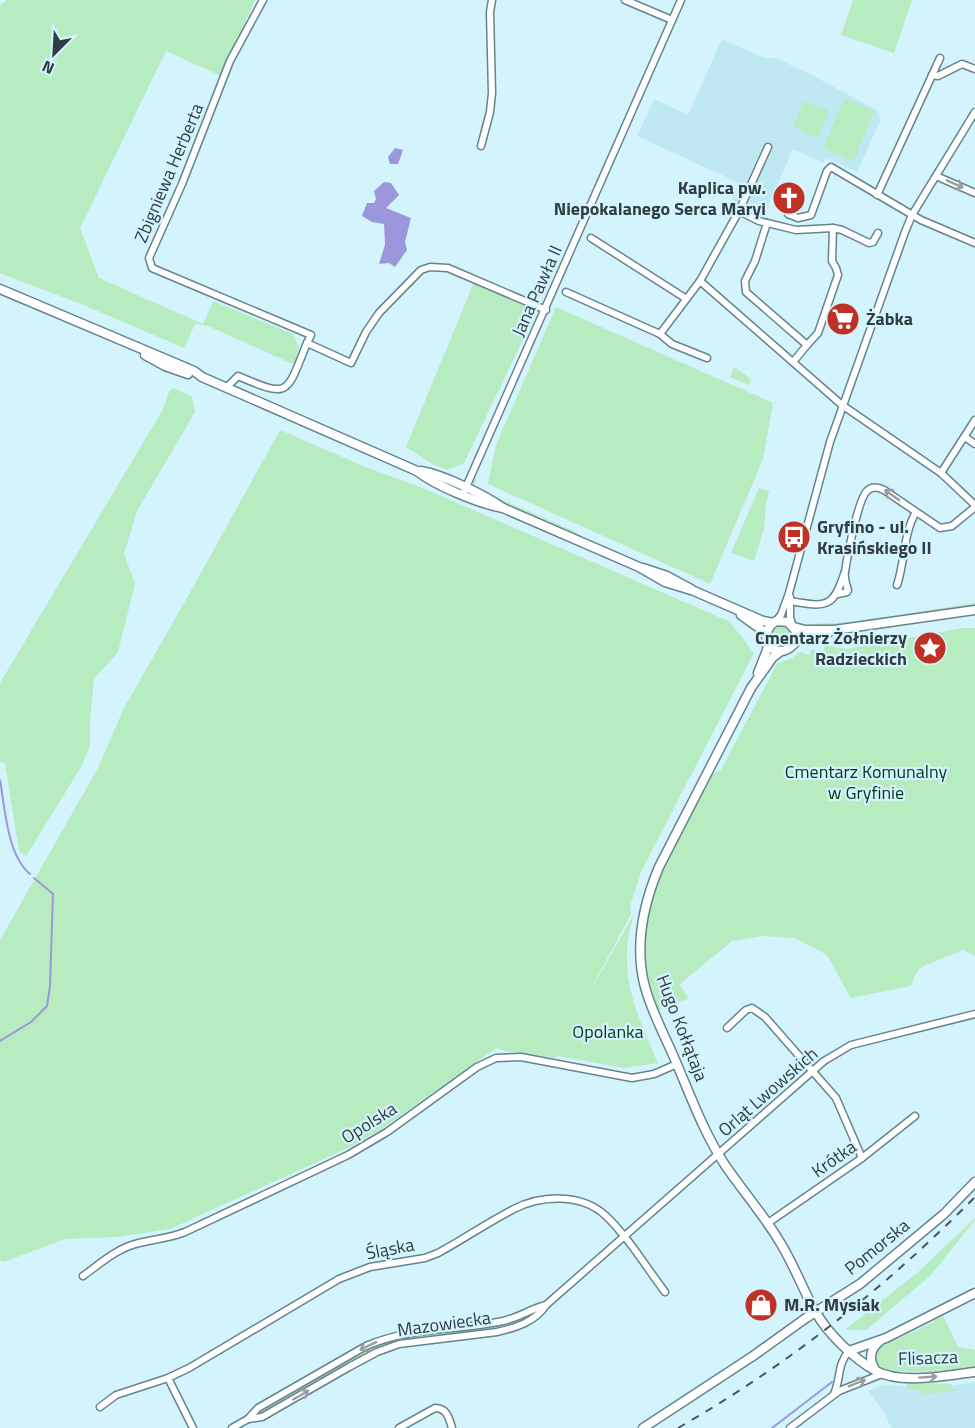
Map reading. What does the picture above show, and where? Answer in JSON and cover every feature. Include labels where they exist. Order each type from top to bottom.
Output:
[{"type":"street","name":"Zbigniewa Herberta","points":[[263,0],[230,61],[182,184],[149,258],[149,264],[157,271],[310,335],[307,344]]},
{"type":"street","points":[[481,146],[490,112],[492,93],[490,12],[492,0]]},
{"type":"street","points":[[625,0],[672,20]]},
{"type":"street","name":"Jana Pawła II","points":[[464,491],[546,310],[681,0]]},
{"type":"street","points":[[877,195],[940,58]]},
{"type":"street","points":[[932,75],[938,76],[962,64],[975,69]]},
{"type":"street","points":[[767,639],[768,628],[775,622],[789,593],[822,467],[842,405],[912,215],[975,112]]},
{"type":"street","points":[[660,334],[700,281],[739,211],[768,147]]},
{"type":"street","points":[[788,214],[798,218],[811,215],[827,171],[831,167],[912,215],[975,243]]},
{"type":"street","points":[[936,176],[975,193]]},
{"type":"street","points":[[739,211],[767,223],[795,230],[833,228],[842,230],[869,243],[873,242],[878,233]]},
{"type":"street","points":[[767,223],[755,261],[745,281],[746,292],[807,345]]},
{"type":"street","points":[[793,362],[818,333],[838,275],[832,261],[833,228]]},
{"type":"street","points":[[591,238],[686,298]]},
{"type":"street","points":[[226,388],[238,376],[271,390],[285,389],[291,381],[307,344],[351,363],[366,332],[379,313],[421,270],[430,267],[448,268],[546,310]]},
{"type":"street","points":[[700,281],[842,405],[941,473],[975,506],[959,522],[947,528],[935,526],[879,488],[874,487],[865,492],[848,549],[844,574],[847,592],[838,594],[833,600],[824,604],[790,601]]},
{"type":"street","points":[[0,289],[194,371],[226,388],[417,471],[433,481],[464,491],[488,505],[504,508],[639,567],[667,576],[736,610],[766,622],[784,620],[805,630],[834,630]]},
{"type":"street","points":[[566,292],[660,334],[672,344],[707,358]]},
{"type":"street","points":[[941,473],[975,420]]},
{"type":"street","points":[[964,436],[975,444]]},
{"type":"street","points":[[897,585],[916,512]]},
{"type":"street","points":[[789,593],[790,617],[797,634],[795,643]]},
{"type":"street","points":[[736,610],[764,631],[772,648],[781,651],[789,649],[802,638],[834,630],[975,610]]},
{"type":"street","name":"Hugo Kołłątaja","points":[[767,639],[767,650],[758,676],[659,867],[648,893],[642,920],[640,955],[645,986],[704,1126],[719,1154],[768,1223],[796,1268],[816,1312]]},
{"type":"street","name":"Hugo Kołłątaja","points":[[758,676],[781,651]]},
{"type":"street","points":[[727,1028],[746,1010],[752,1008],[759,1011],[842,1107],[862,1158]]},
{"type":"street","name":"Orląt Lwowskich","points":[[719,1154],[824,1061],[851,1045],[975,1014]]},
{"type":"street","name":"Opolska","points":[[83,1276],[113,1253],[128,1246],[185,1232],[348,1155],[387,1132],[477,1067],[496,1058],[521,1057],[632,1078],[654,1074],[677,1064]]},
{"type":"street","name":"Krótka","points":[[768,1223],[862,1158],[915,1116]]},
{"type":"street","name":"Mazowiecka","points":[[248,1419],[262,1417],[377,1352],[399,1344],[512,1329],[537,1316],[546,1305],[719,1154]]},
{"type":"street","name":"Pomorska","points":[[643,1428],[680,1406],[860,1284],[944,1214],[975,1182]]},
{"type":"street","name":"Śląska","points":[[100,1407],[116,1395],[168,1378],[189,1368],[339,1279],[370,1267],[425,1258],[438,1253],[514,1209],[535,1200],[566,1199],[590,1206],[604,1214],[666,1292]]},
{"type":"street","points":[[834,1394],[840,1366],[849,1351],[886,1338],[975,1293]]},
{"type":"street","name":"Mazowiecka","points":[[232,1428],[248,1419],[258,1408],[366,1346],[381,1340],[409,1332],[510,1320],[546,1305]]},
{"type":"street","name":"Flisacza","points":[[816,1312],[849,1351],[879,1372],[916,1378],[975,1372]]},
{"type":"street","points":[[879,1372],[871,1360],[872,1350],[886,1338]]},
{"type":"street","name":"Flisacza","points":[[790,1428],[834,1394],[879,1372]]},
{"type":"street","points":[[168,1378],[193,1428]]},
{"type":"street","points":[[399,1428],[435,1408],[446,1411],[452,1428]]},
{"type":"shaded area","points":[[722,39],[764,58],[775,58],[806,72],[877,110],[881,119],[857,172],[826,158],[823,163],[793,149],[764,214],[732,200],[739,183],[637,136],[654,99],[688,115]]},
{"type":"shaded area","points":[[395,148],[403,150],[398,164],[390,164],[388,157]]},
{"type":"shaded area","points":[[384,182],[391,183],[399,195],[386,208],[411,218],[405,242],[407,250],[395,267],[389,263],[379,264],[385,245],[384,224],[372,222],[362,216],[367,203],[374,203],[376,199],[374,191]]},
{"type":"shaded area","points":[[975,1382],[975,1428],[892,1428],[886,1415],[868,1391],[883,1385],[940,1388]]},
{"type":"green space","points":[[5,0],[255,0],[221,76],[166,51],[80,228],[99,278],[203,324],[213,301],[293,334],[299,347],[295,365],[208,326],[195,324],[184,348],[86,306],[0,273],[0,5]]},
{"type":"green space","points":[[853,0],[912,0],[894,53],[841,35]]},
{"type":"green space","points":[[845,98],[874,111],[853,162],[823,148]]},
{"type":"green space","points":[[804,101],[829,111],[817,138],[793,127]]},
{"type":"green space","points":[[474,282],[538,308],[464,463],[448,470],[434,465],[406,447]]},
{"type":"green space","points":[[556,307],[773,403],[763,459],[710,584],[488,484],[496,445]]},
{"type":"green space","points":[[734,367],[751,379],[749,385],[730,377]]},
{"type":"green space","points":[[174,388],[192,397],[195,412],[137,511],[124,554],[135,584],[118,652],[94,679],[90,746],[81,767],[26,856],[19,851],[5,763],[0,762],[0,683],[162,411],[170,390]]},
{"type":"green space","name":"Opolanka","points":[[280,430],[368,468],[423,488],[730,622],[754,653],[641,872],[630,906],[631,914],[583,1004],[635,912],[629,932],[627,971],[635,1007],[658,1063],[624,1068],[558,1056],[559,1052],[556,1058],[496,1048],[380,1130],[352,1146],[170,1229],[117,1237],[64,1239],[4,1262],[0,1260],[0,940],[98,768],[124,708]]},
{"type":"green space","points":[[474,479],[477,489],[574,531],[593,544],[495,501],[475,488]]},
{"type":"green space","points":[[759,488],[769,491],[764,529],[754,561],[731,553]]},
{"type":"green space","points":[[975,603],[975,605],[852,624],[810,627],[813,624],[852,622]]},
{"type":"green space","points":[[781,626],[788,629],[791,636],[788,643],[781,646],[774,643],[771,636],[774,629]]},
{"type":"green space","name":"Cmentarz Komunalny w Gryfinie","points":[[963,628],[975,628],[975,956],[963,950],[924,966],[917,971],[911,986],[851,998],[827,955],[795,938],[762,936],[732,941],[679,985],[689,998],[659,1010],[650,983],[645,956],[645,932],[649,909],[657,885],[677,839],[711,774],[721,770],[777,664],[800,652],[809,655],[812,649],[822,653],[825,645],[846,649]]},
{"type":"green space","points":[[975,1218],[930,1276],[866,1330],[845,1330],[918,1272]]},
{"type":"green space","points":[[536,1311],[537,1313],[524,1322],[497,1330],[401,1342],[261,1413],[262,1409],[376,1345],[413,1334],[506,1324]]},
{"type":"green space","points":[[943,1316],[958,1347],[975,1350],[975,1368],[945,1371],[899,1371],[898,1373],[887,1371],[877,1365],[876,1349]]},
{"type":"green space","points":[[907,1383],[951,1384],[953,1389],[964,1389],[923,1395],[922,1392],[907,1388]]},
{"type":"waterway","points":[[0,780],[12,843],[22,866],[30,874]]},
{"type":"waterway","points":[[0,1041],[31,1022],[47,1006],[50,986],[53,894],[34,878]]},
{"type":"waterway","points":[[772,1428],[832,1382]]},
{"type":"railway","points":[[678,1428],[758,1378],[834,1323],[907,1262],[975,1197]]},
{"type":"place","name":"Kaplica pw. Niepokalanego Serca Maryi","points":[[789,198]]},
{"type":"place","name":"Żabka","points":[[843,319]]},
{"type":"place","name":"Gryfino - ul. Krasińskiego II","points":[[794,537]]},
{"type":"place","name":"Cmentarz Żołnierzy Radzieckich","points":[[930,648]]},
{"type":"place","name":"M.R. Mysiak","points":[[761,1305]]}]
